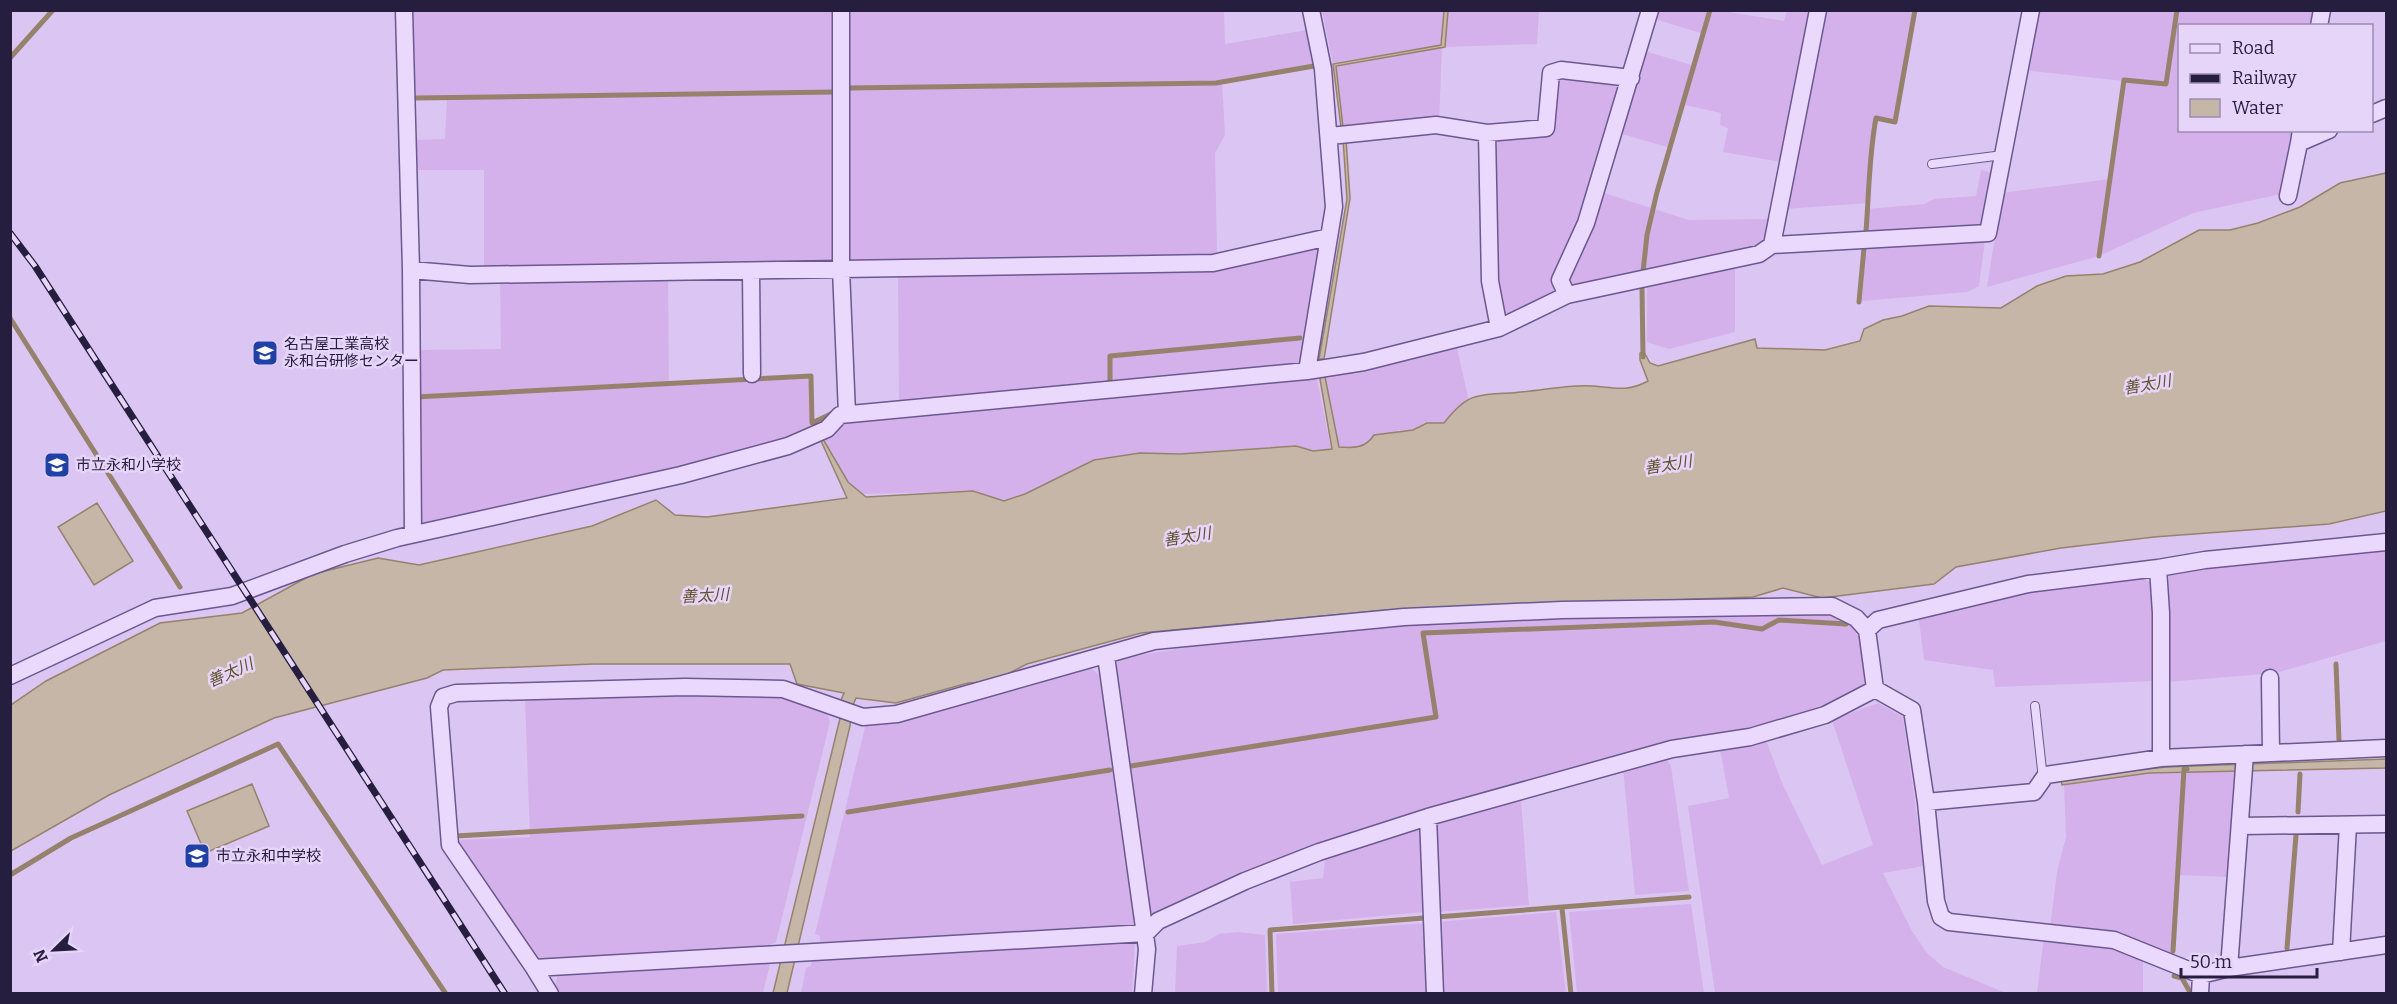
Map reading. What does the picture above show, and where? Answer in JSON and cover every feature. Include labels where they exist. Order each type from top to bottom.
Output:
[{"type":"street","points":[[404,10],[411,270],[413,534]]},
{"type":"street","points":[[841,10],[842,269],[847,414]]},
{"type":"street","points":[[1307,371],[1334,207],[1323,69],[1311,10]]},
{"type":"street","points":[[1567,295],[1560,280],[1586,223],[1650,10]]},
{"type":"street","points":[[1772,244],[1818,10]]},
{"type":"street","points":[[10,675],[155,608],[231,596],[345,554],[413,534],[681,475],[788,446],[827,429],[840,415],[1307,371],[1364,362],[1499,328],[1567,295],[1759,254],[1772,244],[1988,233],[2031,10]]},
{"type":"street","points":[[1330,136],[1436,125],[1487,133],[1546,128],[1551,73],[1561,70],[1631,78]]},
{"type":"street","points":[[2288,196],[2300,137],[2321,132]]},
{"type":"street","points":[[1487,133],[1490,281],[1499,328]]},
{"type":"street","points":[[411,270],[470,275],[1213,263],[1329,237]]},
{"type":"street","points":[[751,271],[752,374]]},
{"type":"street","points":[[1867,630],[1878,620],[2028,584],[2205,560],[2386,542]]},
{"type":"street","points":[[2158,568],[2161,613],[2161,758]]},
{"type":"street","points":[[550,993],[450,845],[439,706],[442,697],[456,693],[544,690],[685,687],[783,689],[864,717],[897,714],[984,687],[1106,656],[1154,641],[1404,617],[1562,610],[1832,606],[1856,618],[1867,630],[1875,688]]},
{"type":"street","points":[[1106,656],[1148,949],[1143,993]]},
{"type":"street","points":[[2270,678],[2271,753]]},
{"type":"street","points":[[1875,688],[1912,710],[1926,802],[1936,901],[1941,917],[1949,922],[2114,940],[2201,975],[2229,968],[2386,945]]},
{"type":"street","points":[[534,968],[1146,933],[1158,921],[1245,881],[1319,852],[1428,817],[1672,749],[1750,737],[1825,715],[1875,688]]},
{"type":"street","points":[[1926,802],[2034,792],[2046,775],[2161,758],[2244,763],[2271,753],[2386,748]]},
{"type":"street","points":[[2229,968],[2244,763]]},
{"type":"street","points":[[1428,817],[1435,993]]},
{"type":"street","points":[[2241,826],[2386,824]]},
{"type":"street","points":[[2341,952],[2348,825]]},
{"type":"street","points":[[2200,993],[2201,975]]},
{"type":"lane","points":[[1932,164],[2003,155]]},
{"type":"lane","points":[[2035,706],[2043,780]]},
{"type":"shaded area","points":[[411,11],[834,11],[835,255],[825,262],[484,268],[484,170],[415,170],[415,140],[445,139],[447,98],[415,98]]},
{"type":"shaded area","points":[[847,11],[1224,11],[1225,44],[1307,30],[1314,66],[1222,82],[1225,135],[1215,153],[1217,252],[1208,256],[855,264],[849,257]]},
{"type":"shaded area","points":[[1322,11],[1444,11],[1442,45],[1333,64]]},
{"type":"shaded area","points":[[1448,11],[1539,11],[1537,44],[1445,47]]},
{"type":"shaded area","points":[[1656,11],[1722,11],[1784,21],[1787,11],[1812,11],[1781,162],[1723,152],[1728,128],[1720,125],[1721,113],[1685,105],[1670,148],[1619,133],[1645,51],[1695,66],[1704,34],[1655,19]]},
{"type":"shaded area","points":[[1823,11],[1915,11],[1895,122],[1876,119],[1869,153],[1871,178],[1868,203],[1785,209]]},
{"type":"shaded area","points":[[2038,11],[2314,11],[2311,24],[2178,24],[2178,132],[2293,132],[2281,194],[2193,213],[2099,256],[1987,287],[2002,193],[2110,179],[2124,81],[2024,70]]},
{"type":"shaded area","points":[[1442,47],[1439,122],[1343,127],[1335,66]]},
{"type":"shaded area","points":[[1566,74],[1624,82],[1581,220],[1557,275],[1553,295],[1503,323],[1495,280],[1490,143],[1504,137],[1543,136],[1557,81]]},
{"type":"shaded area","points":[[1981,170],[1993,173],[1987,220],[1975,226],[1867,235],[1868,209],[1925,204],[1934,199],[1976,196]]},
{"type":"shaded area","points":[[1604,193],[1689,220],[1772,219],[1763,243],[1751,249],[1576,287],[1570,284],[1569,278]]},
{"type":"shaded area","points":[[1985,240],[1979,286],[1967,292],[1862,301],[1866,244]]},
{"type":"shaded area","points":[[1314,246],[1319,254],[1301,363],[1294,369],[899,403],[898,274],[1217,268]]},
{"type":"shaded area","points":[[1735,263],[1735,332],[1669,349],[1647,342],[1647,285]]},
{"type":"shaded area","points":[[668,277],[669,383],[811,376],[812,429],[786,442],[680,471],[421,528],[416,350],[501,349],[500,279]]},
{"type":"shaded area","points":[[1456,344],[1469,401],[1452,413],[1444,423],[1427,423],[1413,430],[1399,430],[1389,435],[1380,434],[1359,448],[1339,448],[1324,372]]},
{"type":"shaded area","points":[[1316,374],[1331,449],[1313,451],[1295,446],[1180,454],[1140,453],[1094,460],[1025,494],[1004,501],[973,491],[863,494],[848,482],[822,435],[860,416]]},
{"type":"shaded area","points":[[2386,549],[2386,641],[2276,673],[2167,682],[2169,574],[2208,566]]},
{"type":"shaded area","points":[[2143,577],[2154,586],[2156,681],[1995,687],[1993,670],[1924,660],[1919,620],[2028,591]]},
{"type":"shaded area","points":[[1815,612],[1840,617],[1856,627],[1867,655],[1863,690],[1829,707],[1427,810],[1316,844],[1240,874],[1158,914],[1148,912],[1114,668],[1119,659],[1217,642],[1415,624]]},
{"type":"shaded area","points":[[1091,668],[1099,675],[1138,917],[1137,925],[1130,928],[820,942],[820,936],[815,934],[866,723],[898,720]]},
{"type":"shaded area","points":[[686,693],[783,694],[826,710],[830,722],[776,942],[767,947],[544,961],[533,956],[460,847],[459,840],[530,837],[525,699]]},
{"type":"shaded area","points":[[1878,703],[1903,717],[1924,866],[1883,873],[1912,931],[1927,953],[1943,967],[2006,993],[1715,993],[1688,806],[1729,798],[1720,749],[1766,740],[1782,783],[1822,865],[1873,845],[1832,720]]},
{"type":"shaded area","points":[[1667,760],[1671,766],[1689,891],[1635,895],[1623,768]]},
{"type":"shaded area","points":[[2237,771],[2231,877],[2176,875],[2171,957],[2050,929],[2057,872],[2066,837],[2064,784],[2149,773]]},
{"type":"shaded area","points":[[1521,800],[1529,905],[1436,912],[1435,825]]},
{"type":"shaded area","points":[[1422,828],[1424,912],[1293,924],[1290,882],[1323,878],[1325,860]]},
{"type":"shaded area","points":[[1691,904],[1704,993],[1577,993],[1569,912]]},
{"type":"shaded area","points":[[1556,912],[1566,993],[1440,993],[1437,922]]},
{"type":"shaded area","points":[[1426,923],[1429,993],[1278,993],[1276,934]]},
{"type":"shaded area","points":[[1238,932],[1265,935],[1267,993],[1175,993],[1177,946],[1206,942],[1219,934]]},
{"type":"shaded area","points":[[2044,936],[2112,946],[2143,959],[2143,993],[2037,994]]},
{"type":"shaded area","points":[[1135,942],[1132,993],[801,994],[806,968],[811,966],[812,959]]},
{"type":"shaded area","points":[[771,960],[763,993],[558,994],[554,988],[559,972]]},
{"type":"water","points":[[1444,11],[1448,11],[1445,47],[1336,66],[1343,127],[1341,127],[1333,64],[1441,45]]},
{"type":"water","points":[[1343,139],[1346,139],[1350,198],[1324,359],[1319,359],[1347,199]]},
{"type":"water","name":"善太川","points":[[2386,173],[2386,511],[2329,524],[2154,537],[2061,548],[1956,567],[1934,584],[1822,598],[1783,588],[1753,597],[1388,610],[1141,633],[1027,664],[992,682],[968,683],[896,703],[856,698],[851,710],[850,726],[787,993],[773,993],[844,702],[841,700],[844,693],[797,684],[790,664],[593,664],[443,670],[427,678],[274,718],[109,795],[11,851],[11,705],[46,681],[160,623],[242,613],[313,574],[378,558],[419,565],[592,526],[656,500],[675,515],[707,517],[847,498],[821,441],[823,439],[848,482],[866,497],[973,491],[1004,501],[1025,494],[1094,460],[1140,453],[1180,454],[1296,446],[1313,451],[1332,449],[1319,373],[1324,372],[1339,447],[1358,447],[1367,443],[1374,435],[1413,430],[1427,423],[1444,423],[1462,404],[1480,395],[1576,386],[1634,387],[1648,381],[1640,360],[1640,353],[1644,352],[1650,363],[1658,366],[1755,339],[1757,348],[1825,350],[1860,341],[1864,329],[1883,320],[1929,306],[2001,308],[2037,286],[2066,276],[2103,274],[2140,262],[2199,230],[2230,230],[2258,223],[2300,207],[2340,183]]},
{"type":"water","points":[[97,503],[133,561],[94,585],[58,527]]},
{"type":"water","points":[[2386,759],[2386,768],[2149,773],[2062,785],[2061,779],[2166,767]]},
{"type":"water","points":[[252,784],[269,826],[205,853],[187,811]]},
{"type":"waterway","points":[[10,58],[53,10]]},
{"type":"waterway","points":[[1643,272],[1647,235],[1657,192],[1710,10]]},
{"type":"waterway","points":[[1866,231],[1876,118],[1895,122],[1915,10]]},
{"type":"waterway","points":[[2099,256],[2124,80],[2166,84],[2177,10]]},
{"type":"waterway","points":[[848,88],[1216,83],[1314,66]]},
{"type":"waterway","points":[[415,98],[834,92]]},
{"type":"waterway","points":[[1859,302],[1864,248]]},
{"type":"waterway","points":[[1642,287],[1643,357]]},
{"type":"waterway","points":[[10,318],[180,587]]},
{"type":"waterway","points":[[1107,383],[1110,383],[1110,356],[1300,338]]},
{"type":"waterway","points":[[416,397],[811,376],[812,423],[833,413]]},
{"type":"waterway","points":[[1131,766],[1436,717],[1423,633],[1714,622],[1762,629],[1779,620],[1846,624]]},
{"type":"waterway","points":[[2336,664],[2339,740]]},
{"type":"waterway","points":[[10,875],[71,838],[278,744],[446,994]]},
{"type":"waterway","points":[[2173,951],[2184,769],[2187,769]]},
{"type":"waterway","points":[[848,812],[1110,770]]},
{"type":"waterway","points":[[2298,812],[2300,774]]},
{"type":"waterway","points":[[456,836],[802,816]]},
{"type":"waterway","points":[[2287,948],[2296,835]]},
{"type":"waterway","points":[[1437,917],[1689,897]]},
{"type":"waterway","points":[[1562,908],[1571,994]]},
{"type":"waterway","points":[[1272,994],[1270,930],[1424,918]]},
{"type":"waterway","points":[[2174,976],[2182,978],[2191,994]]},
{"type":"railway","points":[[10,233],[35,266],[505,994]]},
{"type":"place","name":"名古屋工業高校 永和台研修センター","points":[[265,353]]},
{"type":"place","name":"市立永和小学校","points":[[57,465]]},
{"type":"place","name":"市立永和中学校","points":[[197,856]]}]
